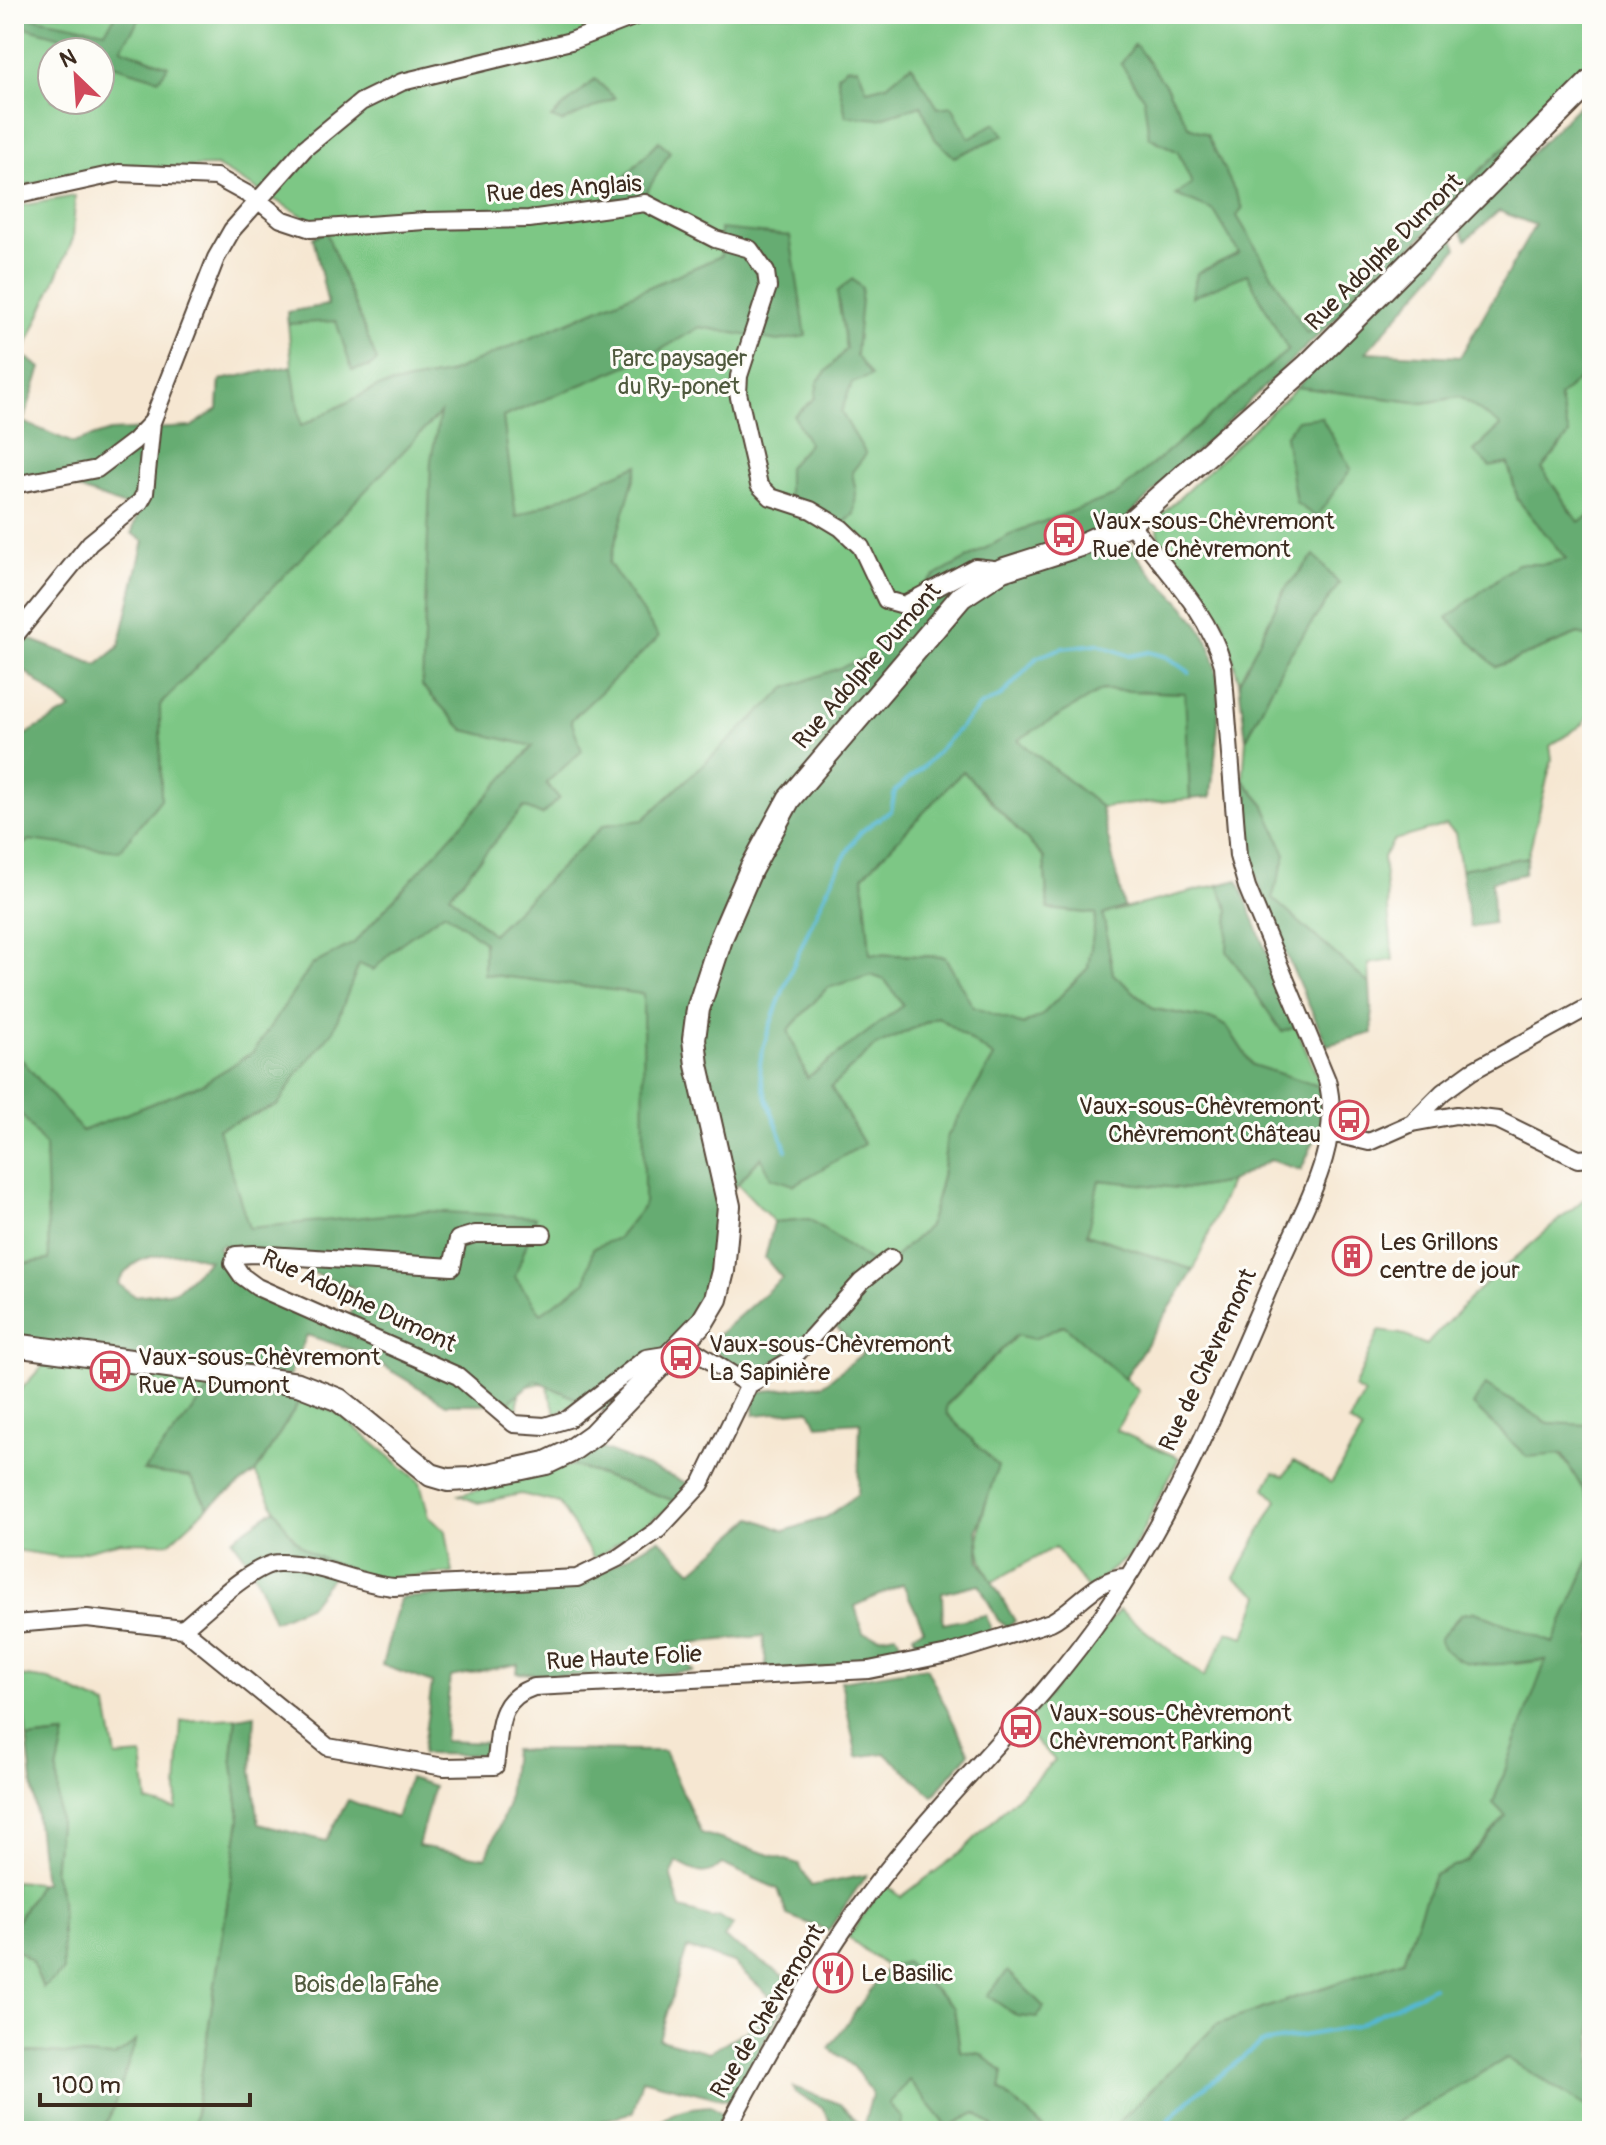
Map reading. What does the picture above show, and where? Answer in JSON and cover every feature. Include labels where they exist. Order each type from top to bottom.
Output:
[{"type":"main road","name":"Rue Adolphe Dumont","points":[[14,1345],[298,1384],[339,1400],[419,1467],[448,1480],[470,1479],[546,1463],[593,1435],[703,1321],[716,1299],[728,1243],[728,1189],[694,1039],[698,1009],[722,936],[769,835],[808,774],[945,612],[975,586],[1002,570],[1083,544],[1130,523],[1308,365],[1592,80]]},
{"type":"street","points":[[14,637],[90,543],[140,502],[145,493],[152,422],[216,258],[232,230],[305,148],[361,102],[402,82],[571,41],[641,14]]},
{"type":"street","points":[[14,196],[119,173],[178,172],[216,177],[258,200]]},
{"type":"street","name":"Rue des Anglais","points":[[258,200],[281,219],[311,229],[425,221],[529,219],[645,203],[715,239],[750,249],[766,272],[768,287],[739,376],[738,393],[759,485],[771,497],[811,510],[841,528],[861,547],[886,600],[893,605],[904,605],[975,567],[1002,570]]},
{"type":"street","points":[[14,485],[97,469],[134,441],[152,422]]},
{"type":"street","name":"Rue de Chèvremont","points":[[726,2131],[799,1997],[855,1913],[1048,1685],[1107,1609],[1159,1522],[1229,1378],[1317,1179],[1331,1133],[1333,1104],[1327,1080],[1247,887],[1238,856],[1223,665],[1216,638],[1205,618],[1130,523]]},
{"type":"street","points":[[1412,1123],[1443,1092],[1472,1071],[1592,1005]]},
{"type":"street","points":[[1331,1133],[1369,1142],[1412,1123],[1456,1115],[1498,1120],[1578,1159],[1592,1158]]},
{"type":"street","name":"Rue Adolphe Dumont","points":[[543,1234],[475,1234],[458,1239],[452,1267],[254,1254],[236,1255],[233,1263],[242,1276],[257,1287],[458,1376],[514,1424],[545,1426],[568,1419],[646,1358],[676,1348]]},
{"type":"street","points":[[14,1624],[87,1618],[183,1629],[255,1571],[277,1562],[365,1585],[394,1587],[577,1578],[618,1558],[658,1530],[682,1506],[701,1484],[749,1385],[791,1360],[861,1282],[891,1258]]},
{"type":"street","points":[[676,1348],[749,1385]]},
{"type":"street","name":"Rue Haute Folie","points":[[183,1629],[328,1747],[444,1767],[495,1766],[505,1706],[515,1693],[534,1687],[869,1670],[948,1654],[1051,1622],[1066,1614],[1105,1581],[1126,1577]]},
{"type":"green space","name":"Parc paysager du Ry-ponet","points":[[14,14],[1592,14],[1592,74],[1129,515],[774,800],[738,1183],[762,1157],[794,1185],[864,1144],[830,1088],[875,1046],[938,1017],[994,1057],[947,1137],[942,1177],[929,1226],[882,1270],[809,1219],[774,1222],[738,1184],[722,1202],[683,1329],[556,1415],[546,1382],[520,1388],[517,1411],[465,1371],[350,1316],[360,1290],[284,1262],[249,1229],[14,1265],[14,741],[71,709],[14,662],[14,656],[29,639],[97,665],[119,647],[144,541],[132,533],[162,429],[191,427],[218,409],[220,380],[292,366],[287,312],[328,305],[315,223],[216,166],[117,169],[14,187]]},
{"type":"green space","points":[[14,14],[105,31],[117,14],[143,14],[121,48],[168,66],[159,79],[116,66],[116,36],[58,36],[14,24]]},
{"type":"green space","points":[[1135,44],[1166,86],[1189,127],[1207,134],[1243,208],[1237,216],[1307,333],[1523,130],[1530,134],[1122,522],[1136,554],[1191,615],[1210,648],[1216,668],[1219,711],[1211,797],[1190,799],[1185,693],[1102,690],[1018,740],[1101,807],[1124,907],[1103,915],[1113,974],[1154,1009],[1215,1020],[1228,1028],[1252,1065],[1322,1087],[1325,1129],[1314,1141],[1301,1170],[1270,1160],[1230,1182],[1188,1189],[1099,1180],[1087,1234],[1194,1270],[1124,1379],[1064,1325],[1034,1339],[1016,1335],[946,1405],[947,1414],[998,1466],[977,1529],[980,1561],[1015,1621],[1007,1627],[998,1620],[979,1584],[942,1593],[943,1624],[986,1615],[995,1641],[922,1659],[913,1634],[924,1629],[903,1584],[855,1606],[863,1633],[879,1637],[896,1634],[910,1661],[767,1673],[763,1636],[690,1643],[683,1658],[693,1671],[611,1678],[517,1673],[518,1664],[450,1677],[444,1741],[488,1743],[486,1755],[422,1754],[432,1683],[382,1665],[400,1598],[576,1586],[659,1539],[692,1571],[753,1518],[785,1531],[827,1517],[858,1494],[860,1422],[817,1425],[810,1410],[754,1415],[755,1392],[823,1385],[863,1353],[833,1324],[745,1380],[709,1343],[782,1278],[765,1258],[774,1222],[809,1219],[882,1269],[929,1226],[942,1177],[947,1137],[994,1057],[938,1017],[875,1046],[831,1087],[864,1144],[794,1185],[771,1178],[761,1157],[722,1202],[716,1264],[683,1329],[606,1412],[535,1380],[506,1404],[446,1404],[362,1353],[307,1335],[289,1376],[14,1341],[14,1265],[49,1260],[45,1146],[14,1104],[14,1059],[22,1060],[82,1131],[202,1084],[253,1052],[312,965],[354,943],[533,746],[464,730],[422,686],[431,460],[440,413],[160,705],[161,799],[119,851],[29,840],[14,852],[14,741],[71,709],[14,662],[14,656],[29,639],[97,665],[119,647],[144,541],[132,533],[138,511],[60,482],[14,484],[14,375],[24,356],[41,368],[23,422],[73,443],[110,431],[191,427],[218,409],[220,380],[292,366],[301,426],[377,387],[447,374],[721,256],[720,229],[790,236],[806,336],[778,341],[700,327],[648,357],[503,417],[516,517],[638,465],[609,563],[659,637],[571,720],[582,751],[546,783],[559,798],[542,815],[524,807],[450,895],[492,934],[604,825],[643,820],[786,688],[874,655],[897,625],[900,604],[935,576],[1015,532],[1116,495],[1288,350],[1247,274],[1192,297],[1197,273],[1239,253],[1214,211],[1176,195],[1192,184],[1178,152],[1149,137],[1144,99],[1121,64]],"holes":[[[963,771],[1044,858],[1048,909],[1096,914],[1088,968],[1041,1016],[1023,1025],[973,1007],[945,957],[870,954],[863,876]],[[445,912],[484,942],[484,974],[643,994],[644,1206],[618,1238],[593,1248],[586,1281],[541,1313],[515,1277],[536,1217],[426,1211],[249,1228],[218,1129],[278,1105],[297,1074],[333,1031],[359,964],[373,970],[400,944]],[[871,975],[885,980],[903,1005],[807,1078],[788,1030],[827,988]],[[222,1244],[233,1252],[284,1262],[360,1290],[350,1316],[368,1343],[234,1274],[218,1248]],[[185,1253],[209,1260],[176,1291],[135,1296],[118,1284],[137,1262]]]},
{"type":"green space","points":[[911,65],[938,108],[952,106],[969,138],[995,123],[1004,135],[954,157],[935,139],[921,105],[879,119],[846,116],[837,75],[847,67],[858,68],[867,90],[887,85]]},
{"type":"green space","points":[[595,79],[615,98],[562,122],[551,118]]},
{"type":"green space","points":[[1592,92],[1592,368],[1559,397],[1569,435],[1542,469],[1578,522],[1592,515],[1592,638],[1578,634],[1496,667],[1447,618],[1517,564],[1545,564],[1566,559],[1518,500],[1508,463],[1490,467],[1474,451],[1501,426],[1460,397],[1423,403],[1297,387],[1450,232],[1457,248],[1366,352],[1460,357],[1535,225],[1499,211],[1466,240],[1459,226]]},
{"type":"green space","points":[[659,141],[670,152],[643,198],[603,200]]},
{"type":"green space","points":[[75,196],[73,239],[14,375],[14,207]]},
{"type":"green space","points":[[326,232],[377,361],[369,367],[352,370],[336,321],[288,324],[287,312],[328,305],[313,237]]},
{"type":"green space","points":[[852,279],[862,288],[856,355],[871,376],[852,383],[841,412],[866,454],[852,472],[856,492],[854,514],[836,531],[807,515],[788,511],[788,467],[809,444],[794,416],[815,398],[818,381],[846,349],[837,292]]},
{"type":"green space","points":[[1592,368],[1592,515],[1579,522],[1542,469],[1569,435],[1559,397]]},
{"type":"green space","points":[[1297,387],[1423,403],[1460,397],[1502,426],[1475,450],[1507,462],[1518,500],[1567,559],[1545,564],[1517,564],[1496,667],[1579,634],[1592,638],[1592,712],[1583,724],[1550,746],[1552,759],[1528,857],[1461,869],[1455,833],[1446,825],[1394,840],[1383,857],[1393,960],[1369,964],[1370,985],[1271,898],[1265,806],[1243,780],[1246,740],[1285,661],[1339,584],[1284,590],[1239,682],[1223,621],[1159,538],[1157,519]]},
{"type":"green space","points":[[1321,417],[1351,469],[1316,517],[1296,503],[1285,436],[1297,420]]},
{"type":"green space","points":[[1314,555],[1339,584],[1285,661],[1246,740],[1239,682],[1284,590]]},
{"type":"green space","points":[[1102,690],[1186,693],[1190,799],[1101,807],[1017,740]]},
{"type":"green space","points":[[963,771],[1044,858],[1048,909],[1097,914],[1088,968],[1041,1016],[1022,1025],[972,1007],[945,957],[870,954],[863,876]]},
{"type":"green space","points":[[1243,780],[1265,806],[1286,855],[1272,898],[1370,985],[1373,1033],[1327,1045],[1270,916],[1258,881],[1249,847]]},
{"type":"green space","points":[[1528,857],[1524,874],[1492,881],[1493,923],[1470,927],[1461,869]]},
{"type":"green space","points":[[1238,880],[1296,1027],[1282,1032],[1227,951],[1229,910],[1218,885]]},
{"type":"green space","points":[[1218,885],[1229,910],[1227,951],[1296,1027],[1322,1087],[1252,1065],[1228,1028],[1215,1020],[1154,1009],[1113,974],[1103,914]]},
{"type":"green space","points":[[871,975],[885,980],[903,1005],[808,1079],[788,1030],[827,988]]},
{"type":"green space","points":[[1099,1180],[1188,1189],[1230,1182],[1194,1270],[1086,1234]]},
{"type":"green space","points":[[1592,1192],[1592,1427],[1548,1423],[1485,1385],[1562,1457],[1588,1501],[1593,1525],[1592,1552],[1585,1574],[1553,1643],[1475,1612],[1515,1664],[1547,1660],[1493,1803],[1506,1816],[1466,1862],[1434,1875],[1403,1960],[1216,2025],[1110,2131],[1047,2131],[1000,2089],[1003,2072],[981,2054],[960,2051],[954,2008],[905,1962],[887,1967],[848,1937],[885,1884],[901,1897],[960,1853],[1055,1760],[1022,1728],[1119,1610],[1204,1677],[1228,1632],[1245,1637],[1260,1595],[1235,1578],[1277,1500],[1265,1488],[1274,1472],[1284,1476],[1294,1461],[1331,1483],[1362,1431],[1349,1422],[1364,1394],[1354,1388],[1379,1331],[1401,1334],[1426,1345],[1478,1290]]},
{"type":"green space","points":[[1064,1324],[1139,1391],[1116,1430],[1179,1458],[1131,1554],[1088,1589],[1055,1547],[992,1582],[984,1566],[979,1537],[997,1466],[947,1414],[946,1406],[1017,1335],[1034,1339]]},
{"type":"green space","points":[[48,1360],[216,1382],[144,1471],[190,1477],[208,1507],[169,1543],[121,1542],[61,1557],[14,1550],[14,1397]]},
{"type":"green space","points":[[216,1382],[301,1399],[255,1473],[208,1507],[190,1477],[143,1471]]},
{"type":"green space","points":[[1485,1385],[1548,1423],[1590,1425],[1592,1505],[1562,1454],[1527,1457],[1473,1405]]},
{"type":"green space","points":[[301,1399],[339,1414],[420,1482],[429,1517],[446,1531],[453,1573],[378,1579],[309,1555],[287,1530],[255,1473]]},
{"type":"green space","points":[[593,1445],[695,1486],[678,1502],[572,1465]]},
{"type":"green space","points":[[572,1465],[678,1502],[594,1559],[559,1503],[521,1494],[478,1503],[459,1495]]},
{"type":"green space","points":[[275,1509],[301,1546],[317,1557],[341,1566],[310,1605],[274,1621],[251,1565],[232,1539]]},
{"type":"green space","points":[[1592,1553],[1592,2110],[1507,2058],[1382,2131],[1110,2131],[1216,2025],[1403,1960],[1434,1875],[1466,1862],[1506,1816],[1493,1803],[1546,1660],[1471,1663],[1457,1659],[1446,1651],[1439,1639],[1461,1614],[1475,1612],[1553,1643]]},
{"type":"green space","points":[[926,1667],[969,1753],[933,1796],[885,1753],[857,1757],[841,1681]]},
{"type":"green space","points":[[19,1676],[49,1680],[107,1706],[116,1757],[142,1755],[147,1802],[176,1809],[181,1721],[236,1718],[232,1756],[240,1819],[193,2131],[100,2131],[110,2117],[135,2043],[114,2057],[14,2051],[14,1948],[31,1960],[61,1899],[54,1872],[59,1825],[57,1771],[64,1735],[27,1739]]},
{"type":"green space","name":"Bois de la Fahe","points":[[255,1715],[252,1771],[259,1824],[326,1841],[348,1800],[396,1818],[409,1778],[434,1786],[418,1846],[486,1858],[507,1807],[513,1750],[664,1751],[701,1833],[799,1864],[811,1886],[866,1875],[828,1931],[787,1915],[778,1889],[722,1864],[705,1873],[677,1862],[671,1877],[681,1909],[712,1918],[719,1916],[733,1925],[724,1938],[791,1980],[771,1997],[733,1963],[687,1948],[659,2039],[709,2052],[784,2008],[730,2101],[642,2079],[633,2112],[598,2122],[595,2131],[193,2131],[240,1819],[232,1756],[236,1718]]},
{"type":"green space","points":[[65,1735],[57,1771],[59,1825],[54,1872],[61,1899],[63,1972],[43,1988],[31,1960],[14,1948],[14,1927],[39,1883],[44,1883],[27,1739]]},
{"type":"green space","points":[[14,1881],[39,1883],[14,1927]]},
{"type":"green space","points":[[905,1962],[954,2008],[960,2051],[981,2054],[1003,2072],[1000,2089],[1047,2131],[999,2131],[976,2113],[948,2127],[909,2080],[889,2104],[902,2118],[899,2131],[828,2131],[831,2122],[822,2107],[795,2093],[793,2087],[840,2104],[863,2128],[872,2094],[854,2067],[829,2048],[887,1967]]},
{"type":"green space","points":[[1008,1971],[1044,2007],[1037,2018],[1017,2016],[987,1995]]},
{"type":"green space","points":[[136,2041],[110,2117],[100,2131],[14,2131],[14,2051],[114,2057]]},
{"type":"green space","points":[[1507,2058],[1592,2110],[1592,2131],[1382,2131]]},
{"type":"green space","points":[[909,2079],[948,2127],[976,2112],[999,2131],[899,2131],[902,2118],[889,2104]]},
{"type":"green space","points":[[711,2106],[734,2121],[729,2131],[654,2131],[671,2115]]},
{"type":"waterway","points":[[786,1150],[761,1077],[763,1050],[785,986],[835,874],[861,832],[891,811],[895,791],[923,767],[980,706],[1001,696],[1038,657],[1062,648],[1098,644],[1130,656],[1149,652],[1167,657],[1189,672]]},
{"type":"waterway","points":[[1158,2131],[1190,2099],[1261,2043],[1353,2027],[1433,1987]]},
{"type":"place","name":"Vaux-sous-Chèvremont Rue de Chèvremont","points":[[1064,535]]},
{"type":"place","name":"Vaux-sous-Chèvremont Chèvremont Château","points":[[1349,1120]]},
{"type":"place","name":"Les Grillons centre de jour","points":[[1352,1256]]},
{"type":"place","name":"Vaux-sous-Chèvremont La Sapinière","points":[[681,1358]]},
{"type":"place","name":"Vaux-sous-Chèvremont Rue A. Dumont","points":[[110,1371]]},
{"type":"place","name":"Vaux-sous-Chèvremont Chèvremont Parking","points":[[1021,1727]]},
{"type":"place","name":"Le Basilic","points":[[833,1973]]}]
